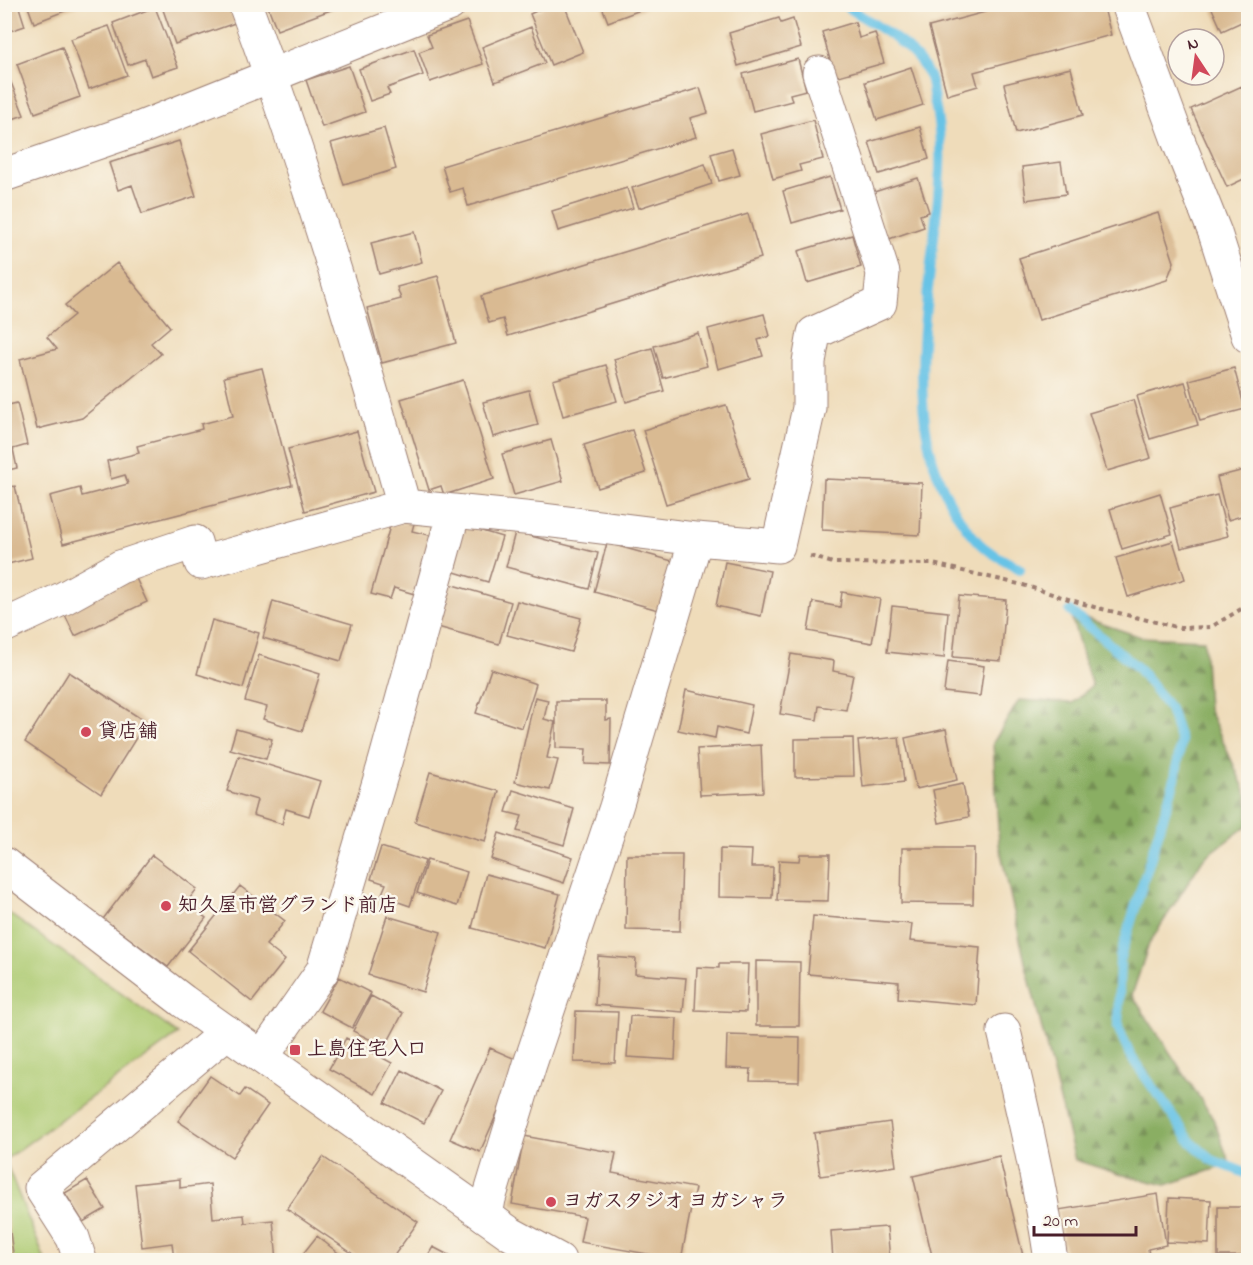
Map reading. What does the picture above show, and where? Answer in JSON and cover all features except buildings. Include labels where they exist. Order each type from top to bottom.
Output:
[{"type":"street","points":[[245,4],[272,76],[335,268],[404,506]]},
{"type":"street","points":[[4,175],[143,127],[450,4]]},
{"type":"street","points":[[1128,4],[1215,233],[1248,336]]},
{"type":"street","points":[[4,626],[64,598],[120,567],[195,542],[201,562],[404,506],[778,546],[809,408],[809,362],[814,333],[880,303],[883,273],[819,73]]},
{"type":"street","points":[[262,1057],[323,970],[385,762],[454,511]]},
{"type":"street","points":[[486,1216],[489,1199],[530,1064],[616,807],[696,539]]},
{"type":"street","points":[[4,864],[262,1057],[511,1234],[559,1260]]},
{"type":"street","points":[[1004,1031],[1026,1124],[1051,1260]]},
{"type":"street","points":[[81,1260],[73,1238],[41,1188],[227,1032]]},
{"type":"path","points":[[778,546],[833,563],[933,564],[1023,585],[1094,607],[1180,628],[1211,627],[1248,605]]},
{"type":"green space","points":[[1070,613],[1141,637],[1204,640],[1208,708],[1248,797],[1248,825],[1203,859],[1149,944],[1132,995],[1213,1118],[1230,1164],[1166,1185],[1119,1174],[1075,1160],[1025,962],[999,844],[993,743],[1019,700],[1072,703],[1092,686]]},
{"type":"green space","points":[[4,910],[178,1034],[5,1160],[45,1260],[5,1260]]},
{"type":"waterway","points":[[843,4],[902,44],[922,64],[931,80],[939,127],[940,161],[922,370],[924,416],[933,461],[950,503],[982,546],[1020,569]]},
{"type":"waterway","points":[[1070,611],[1138,668],[1170,709],[1181,742],[1175,779],[1120,957],[1118,1027],[1130,1055],[1191,1142],[1212,1160],[1248,1174]]},
{"type":"place","name":"貸店舗","points":[[86,732]]},
{"type":"place","name":"知久屋市営グランド前店","points":[[166,906]]},
{"type":"place","name":"上島住宅入口","points":[[295,1050]]},
{"type":"place","name":"ヨガスタジオ ヨガシャラ","points":[[551,1202]]}]
